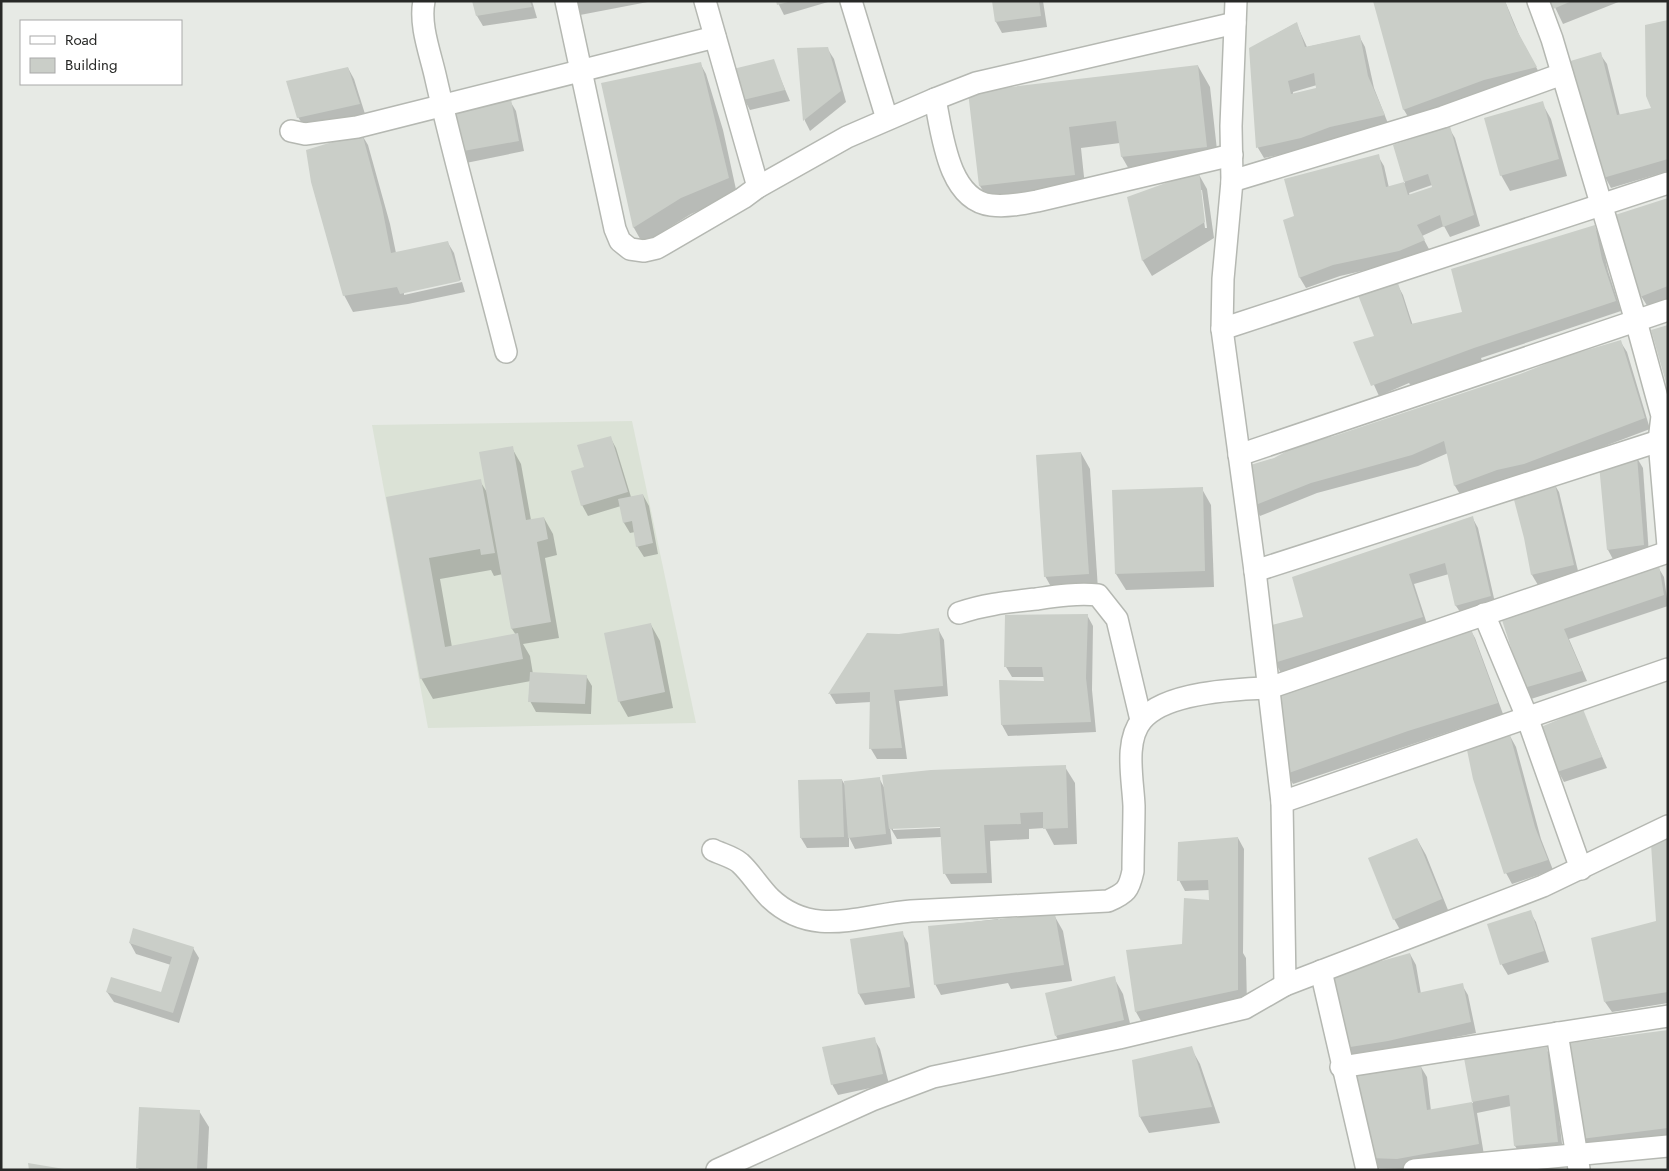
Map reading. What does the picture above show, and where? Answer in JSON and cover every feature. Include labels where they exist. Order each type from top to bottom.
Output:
[{"type":"street","points":[[424,1],[422,10],[442,106],[506,352]]},
{"type":"street","points":[[566,1],[615,229],[620,241],[630,249],[644,251],[658,248],[735,203],[758,187],[847,137],[976,83],[1235,22]]},
{"type":"street","points":[[705,1],[758,187]]},
{"type":"street","points":[[852,1],[887,119]]},
{"type":"street","points":[[1236,1],[1232,181],[1223,279],[1222,329],[1255,571],[1282,802],[1286,985]]},
{"type":"street","points":[[1538,1],[1562,74],[1636,321],[1662,416],[1659,441],[1668,546]]},
{"type":"street","points":[[291,131],[305,134],[357,127],[582,72],[715,37]]},
{"type":"street","points":[[1232,181],[1443,116],[1562,74]]},
{"type":"street","points":[[935,99],[948,155],[959,187],[974,200],[990,205],[1008,206],[1037,201],[1232,154]]},
{"type":"street","points":[[1222,329],[1668,183]]},
{"type":"street","points":[[1239,455],[1668,310]]},
{"type":"street","points":[[1255,571],[1659,441]]},
{"type":"street","points":[[713,850],[739,862],[771,899],[795,916],[816,922],[836,922],[911,910],[986,908],[1032,904],[1078,904],[1108,901],[1122,895],[1129,887],[1133,871],[1132,743],[1141,720],[1151,712],[1174,702],[1218,690],[1269,688],[1668,552]]},
{"type":"street","points":[[959,613],[984,604],[1083,594],[1098,595],[1118,619],[1141,720]]},
{"type":"street","points":[[1484,614],[1526,718],[1580,869]]},
{"type":"street","points":[[1282,802],[1668,669]]},
{"type":"street","points":[[716,1170],[872,1100],[933,1077],[1119,1038],[1245,1008],[1286,985],[1543,886],[1668,826]]},
{"type":"street","points":[[1321,972],[1341,1066],[1367,1170]]},
{"type":"street","points":[[1341,1066],[1668,1016]]},
{"type":"street","points":[[1557,1033],[1577,1163]]},
{"type":"street","points":[[1414,1170],[1577,1163],[1668,1146]]},
{"type":"shaded area","points":[[632,421],[696,723],[428,728],[372,425]]},
{"type":"building","points":[[472,1],[530,1],[532,7],[476,16]]},
{"type":"building","points":[[776,1],[788,1],[788,2],[777,5]]},
{"type":"building","points":[[992,1],[1039,1],[1041,16],[995,22]]},
{"type":"building","points":[[1373,1],[1505,1],[1514,25],[1537,67],[1484,80],[1403,110]]},
{"type":"building","points":[[1550,1],[1572,1],[1553,9]]},
{"type":"building","points":[[1668,20],[1668,159],[1603,178],[1567,62],[1601,52],[1617,115],[1651,108],[1646,96],[1645,25]]},
{"type":"building","points":[[1297,22],[1305,47],[1360,35],[1368,76],[1385,115],[1330,127],[1301,138],[1256,148],[1249,48]],"holes":[[[1314,73],[1316,88],[1291,94],[1288,81]]]},
{"type":"building","points":[[828,47],[841,91],[803,121],[797,48]]},
{"type":"building","points":[[774,59],[785,90],[743,100],[733,69]]},
{"type":"building","points":[[701,62],[729,178],[681,198],[633,228],[601,83]]},
{"type":"building","points":[[1198,65],[1207,147],[1121,157],[1116,121],[1069,127],[1075,175],[979,186],[968,92]]},
{"type":"building","points":[[348,67],[360,104],[297,118],[286,81]]},
{"type":"building","points":[[511,99],[519,141],[458,152],[450,111]]},
{"type":"building","points":[[1543,101],[1559,159],[1500,176],[1484,118]]},
{"type":"building","points":[[1450,126],[1474,215],[1443,227],[1440,215],[1417,225],[1425,240],[1399,251],[1333,265],[1299,278],[1283,220],[1294,216],[1284,179],[1379,154],[1386,187],[1404,182],[1393,145]],"holes":[[[1428,174],[1432,187],[1408,195],[1404,182]]]},
{"type":"building","points":[[362,133],[382,207],[391,253],[448,241],[460,281],[400,294],[397,287],[343,296],[311,182],[306,150]]},
{"type":"building","points":[[1199,171],[1205,222],[1142,261],[1127,197]]},
{"type":"building","points":[[1668,198],[1668,286],[1640,297],[1615,215]]},
{"type":"building","points":[[1595,225],[1602,259],[1616,301],[1474,348],[1371,386],[1353,342],[1374,336],[1358,295],[1398,283],[1411,324],[1462,312],[1451,269]]},
{"type":"building","points":[[1668,325],[1668,386],[1667,386],[1651,330]]},
{"type":"building","points":[[1621,340],[1645,418],[1524,464],[1497,470],[1454,486],[1444,441],[1412,455],[1311,483],[1253,506],[1247,466],[1274,458],[1300,444],[1334,436],[1520,374],[1563,357]]},
{"type":"building","points":[[611,436],[628,492],[581,506],[571,471],[584,467],[577,445]]},
{"type":"building","points":[[513,446],[526,520],[544,517],[548,539],[537,542],[551,622],[511,629],[479,452]]},
{"type":"building","points":[[1081,452],[1089,574],[1044,577],[1036,455]]},
{"type":"building","points":[[1637,456],[1644,545],[1607,550],[1599,465]]},
{"type":"building","points":[[481,479],[495,553],[481,555],[480,549],[429,558],[445,647],[518,633],[523,659],[420,679],[386,497]]},
{"type":"building","points":[[1554,480],[1574,565],[1531,575],[1513,496]]},
{"type":"building","points":[[1203,487],[1205,571],[1115,574],[1112,490]]},
{"type":"building","points":[[643,494],[653,543],[636,547],[632,521],[623,523],[618,499]]},
{"type":"building","points":[[1473,516],[1491,596],[1455,606],[1445,563],[1409,574],[1423,617],[1274,663],[1268,626],[1303,617],[1292,577]]},
{"type":"building","points":[[1659,565],[1664,595],[1564,629],[1582,671],[1524,688],[1501,617]]},
{"type":"building","points":[[1088,614],[1086,678],[1091,722],[1001,725],[999,680],[1044,681],[1042,667],[1004,667],[1005,615]]},
{"type":"building","points":[[651,623],[665,692],[618,702],[604,633]]},
{"type":"building","points":[[1470,626],[1498,703],[1408,731],[1286,774],[1275,693],[1417,650]]},
{"type":"building","points":[[939,628],[943,686],[894,690],[902,748],[869,749],[870,692],[828,694],[867,633],[899,634]]},
{"type":"building","points":[[530,672],[587,675],[585,704],[528,702]]},
{"type":"building","points":[[1583,709],[1602,757],[1557,772],[1541,727]]},
{"type":"building","points":[[1510,735],[1535,827],[1548,860],[1504,874],[1473,779],[1467,750]]},
{"type":"building","points":[[1066,765],[1068,828],[1043,829],[1043,812],[1020,813],[1021,824],[984,825],[987,873],[943,874],[940,827],[889,829],[882,775],[931,770]]},
{"type":"building","points":[[880,777],[886,834],[848,838],[844,781]]},
{"type":"building","points":[[842,779],[844,837],[800,838],[798,780]]},
{"type":"building","points":[[1668,836],[1668,992],[1604,1002],[1591,938],[1656,921],[1651,844]]},
{"type":"building","points":[[1238,837],[1238,990],[1135,1012],[1126,950],[1182,944],[1184,898],[1209,900],[1208,880],[1177,881],[1178,842]]},
{"type":"building","points":[[1417,838],[1442,899],[1393,920],[1368,858]]},
{"type":"building","points":[[1531,910],[1544,951],[1500,965],[1487,924]]},
{"type":"building","points":[[1055,914],[1064,965],[934,985],[928,926]]},
{"type":"building","points":[[133,928],[194,947],[173,1013],[106,992],[111,977],[161,992],[172,957],[129,943]]},
{"type":"building","points":[[903,931],[910,987],[858,994],[850,939]]},
{"type":"building","points":[[1410,953],[1418,993],[1463,983],[1471,1022],[1388,1041],[1344,1048],[1328,976]]},
{"type":"building","points":[[1115,976],[1124,1020],[1055,1036],[1045,993]]},
{"type":"building","points":[[1668,1030],[1668,1128],[1581,1139],[1577,1084],[1570,1043]]},
{"type":"building","points":[[875,1037],[883,1074],[831,1085],[822,1047]]},
{"type":"building","points":[[1192,1046],[1212,1107],[1139,1117],[1132,1060]]},
{"type":"building","points":[[1547,1047],[1558,1142],[1514,1146],[1509,1095],[1472,1102],[1464,1058]]},
{"type":"building","points":[[1421,1066],[1427,1110],[1472,1102],[1479,1144],[1397,1159],[1368,1158],[1351,1074]]},
{"type":"building","points":[[139,1107],[200,1110],[197,1170],[136,1168]]},
{"type":"building","points":[[28,1163],[64,1169],[64,1170],[29,1170]]}]
